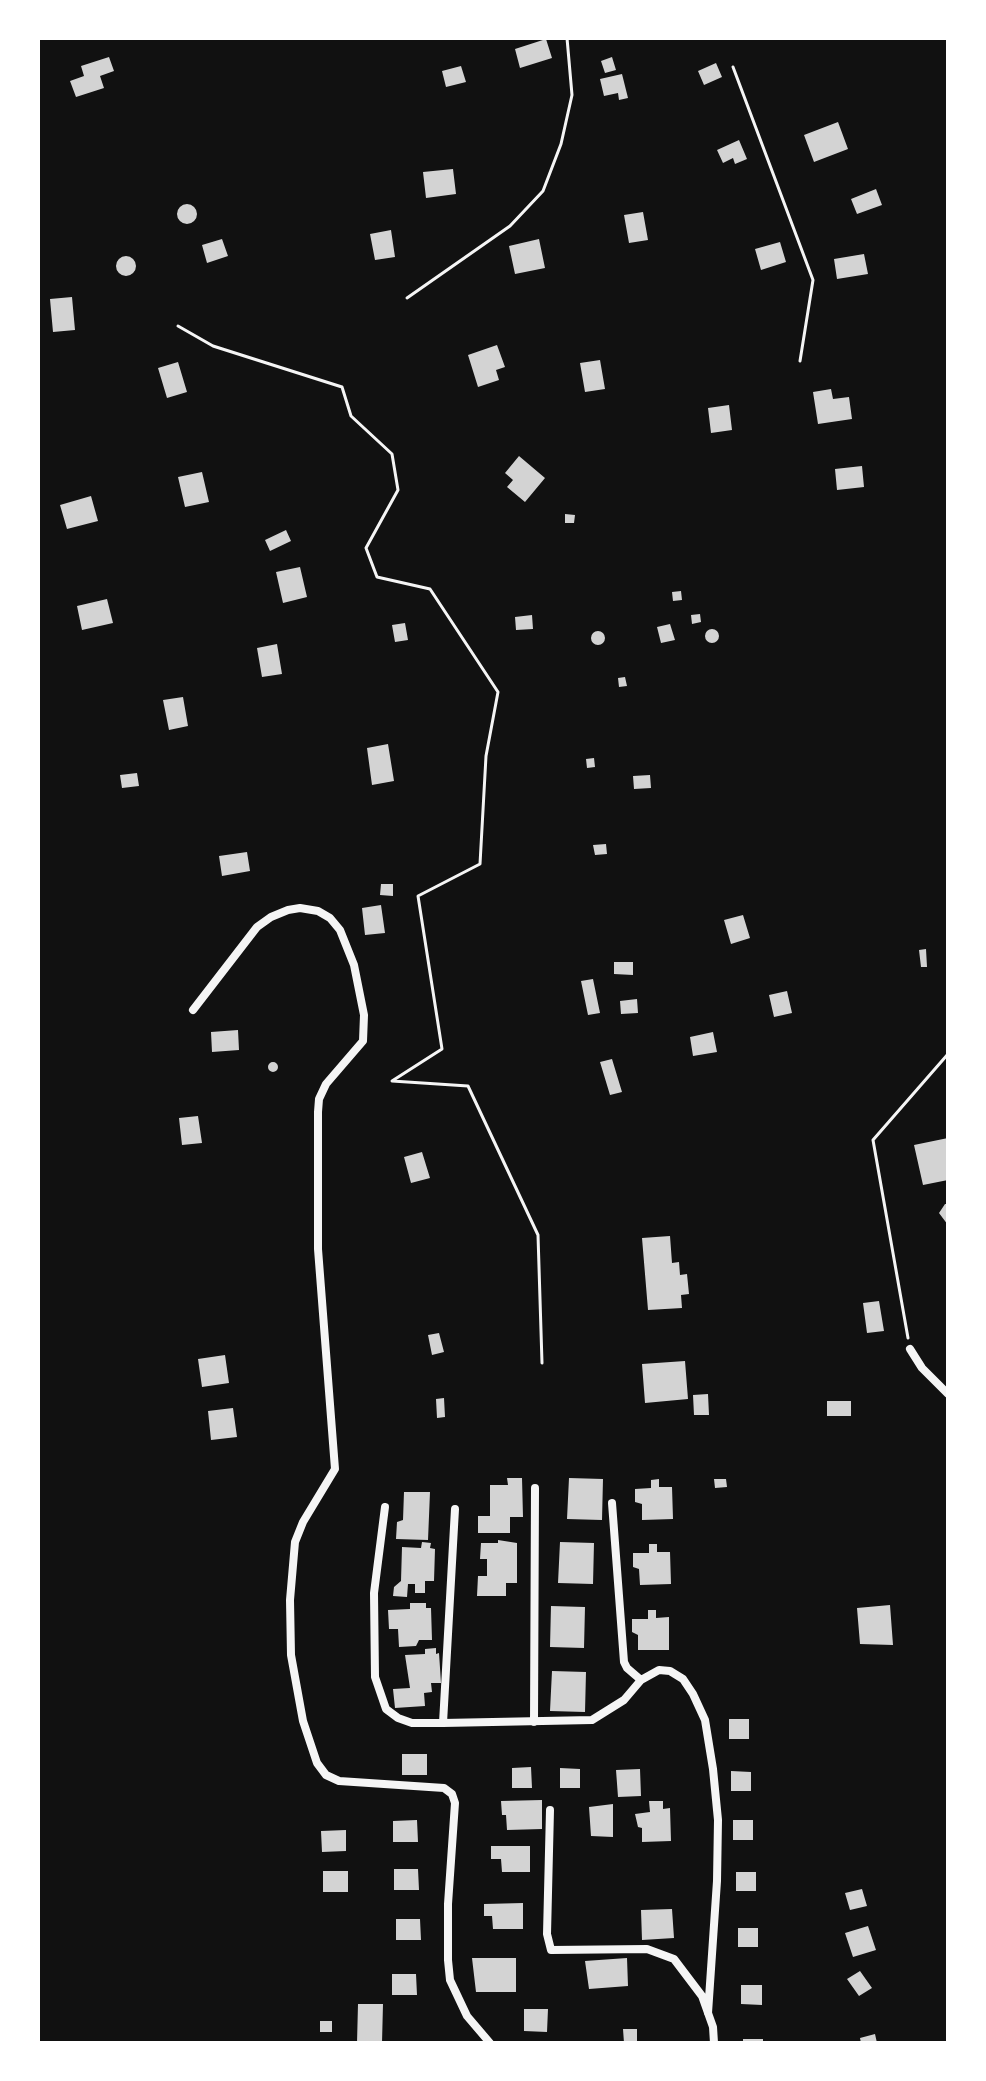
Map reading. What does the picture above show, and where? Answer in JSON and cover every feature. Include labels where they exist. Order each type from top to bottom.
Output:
[{"type":"street","points":[[193,1010],[257,927],[271,917],[300,908],[318,911],[330,918],[340,930],[354,965],[364,1015],[363,1041],[326,1084],[319,1099],[318,1112],[318,1249],[335,1469],[303,1522],[295,1542],[290,1600],[291,1655],[303,1721],[317,1763],[326,1775],[339,1781],[444,1788],[452,1794],[455,1803],[448,1904],[450,1980],[467,2016],[490,2043]]},
{"type":"street","points":[[910,1349],[922,1368],[948,1394]]},
{"type":"street","points":[[534,1722],[535,1488]]},
{"type":"street","points":[[612,1503],[624,1662],[641,1680]]},
{"type":"street","points":[[385,1507],[374,1593],[375,1677],[386,1709],[398,1718],[412,1723],[578,1721],[599,1717],[624,1700],[641,1680],[659,1670],[670,1671],[683,1679],[705,1720],[718,1820],[708,2013]]},
{"type":"street","points":[[443,1723],[455,1509]]},
{"type":"street","points":[[550,1810],[547,1934],[551,1950],[647,1949],[674,1959],[702,1996],[714,2043]]},
{"type":"path","points":[[407,298],[510,226],[543,191],[561,144],[572,95],[567,38]]},
{"type":"path","points":[[733,67],[813,280],[800,361]]},
{"type":"path","points":[[178,326],[224,350],[342,387],[351,416],[392,454],[398,490],[366,548],[377,577],[430,589],[498,692],[486,756],[480,864],[418,896],[442,1049],[392,1081],[468,1086],[538,1235],[542,1363]]},
{"type":"path","points":[[910,1349],[873,1140],[948,1054]]},
{"type":"building","points":[[546,39],[552,58],[520,68],[515,49]]},
{"type":"building","points":[[109,57],[114,71],[100,76],[104,88],[76,97],[70,81],[84,76],[81,66]]},
{"type":"building","points":[[612,57],[616,70],[605,73],[601,61]]},
{"type":"building","points":[[716,63],[722,77],[704,85],[698,71]]},
{"type":"building","points":[[461,66],[466,82],[446,87],[442,71]]},
{"type":"building","points":[[622,74],[628,98],[619,100],[618,93],[604,96],[600,79]]},
{"type":"building","points":[[838,122],[848,149],[814,162],[804,135]]},
{"type":"building","points":[[739,140],[747,159],[735,164],[733,158],[723,163],[717,150]]},
{"type":"building","points":[[453,169],[456,194],[426,198],[423,172]]},
{"type":"building","points":[[876,189],[882,205],[857,214],[851,199]]},
{"type":"building","points":[[187,204],[194,207],[197,214],[194,221],[187,224],[180,221],[177,214],[180,207]]},
{"type":"building","points":[[643,212],[648,240],[629,243],[624,215]]},
{"type":"building","points":[[391,230],[395,257],[375,260],[370,234]]},
{"type":"building","points":[[222,239],[228,256],[207,263],[202,245]]},
{"type":"building","points":[[539,239],[545,268],[515,274],[509,246]]},
{"type":"building","points":[[780,242],[786,262],[761,270],[755,249]]},
{"type":"building","points":[[864,254],[868,274],[837,279],[834,259]]},
{"type":"building","points":[[126,256],[133,259],[136,266],[133,273],[126,276],[119,273],[116,266],[119,259]]},
{"type":"building","points":[[72,297],[75,330],[53,332],[50,299]]},
{"type":"building","points":[[497,345],[505,367],[496,370],[499,380],[478,387],[468,355]]},
{"type":"building","points":[[600,360],[605,389],[585,392],[580,363]]},
{"type":"building","points":[[178,362],[187,392],[167,398],[158,368]]},
{"type":"building","points":[[831,389],[833,399],[849,397],[852,419],[818,424],[813,392]]},
{"type":"building","points":[[729,405],[732,430],[711,433],[708,408]]},
{"type":"building","points":[[519,456],[545,478],[525,502],[507,487],[513,480],[505,473]]},
{"type":"building","points":[[862,466],[864,487],[837,490],[835,469]]},
{"type":"building","points":[[202,472],[209,502],[185,507],[178,477]]},
{"type":"building","points":[[91,496],[98,521],[67,529],[60,505]]},
{"type":"building","points":[[565,514],[575,515],[574,523],[565,523]]},
{"type":"building","points":[[286,530],[291,541],[270,551],[265,540]]},
{"type":"building","points":[[300,567],[307,597],[283,603],[276,572]]},
{"type":"building","points":[[681,591],[682,600],[673,601],[672,592]]},
{"type":"building","points":[[107,599],[113,623],[82,630],[77,606]]},
{"type":"building","points":[[700,614],[701,622],[692,624],[691,615]]},
{"type":"building","points":[[532,615],[533,629],[516,630],[515,617]]},
{"type":"building","points":[[405,623],[408,640],[395,642],[392,625]]},
{"type":"building","points":[[670,624],[675,640],[661,643],[657,627]]},
{"type":"building","points":[[712,629],[719,636],[712,643],[705,636]]},
{"type":"building","points":[[598,631],[605,638],[598,645],[591,638]]},
{"type":"building","points":[[277,644],[282,674],[262,677],[257,648]]},
{"type":"building","points":[[625,677],[627,686],[619,687],[618,678]]},
{"type":"building","points":[[183,697],[188,726],[169,730],[163,700]]},
{"type":"building","points":[[388,744],[394,781],[372,785],[367,748]]},
{"type":"building","points":[[594,758],[595,767],[587,768],[586,759]]},
{"type":"building","points":[[137,773],[139,786],[122,788],[120,775]]},
{"type":"building","points":[[650,775],[651,788],[634,789],[633,776]]},
{"type":"building","points":[[606,844],[607,854],[595,855],[593,845]]},
{"type":"building","points":[[247,852],[250,871],[222,876],[219,856]]},
{"type":"building","points":[[381,884],[393,884],[393,896],[380,895]]},
{"type":"building","points":[[381,905],[385,933],[365,935],[362,908]]},
{"type":"building","points":[[743,915],[750,938],[731,944],[724,920]]},
{"type":"building","points":[[926,949],[927,967],[921,967],[919,950]]},
{"type":"building","points":[[614,962],[633,962],[633,975],[614,974]]},
{"type":"building","points":[[593,979],[600,1013],[588,1015],[581,981]]},
{"type":"building","points":[[787,991],[792,1013],[774,1017],[769,995]]},
{"type":"building","points":[[637,999],[638,1013],[621,1014],[620,1001]]},
{"type":"building","points":[[238,1030],[239,1050],[212,1052],[211,1032]]},
{"type":"building","points":[[713,1032],[717,1052],[693,1056],[690,1037]]},
{"type":"building","points":[[612,1059],[622,1092],[610,1095],[600,1062]]},
{"type":"building","points":[[273,1062],[278,1067],[273,1072],[268,1067]]},
{"type":"building","points":[[198,1116],[202,1143],[182,1145],[179,1118]]},
{"type":"building","points":[[948,1138],[948,1180],[923,1185],[914,1145]]},
{"type":"building","points":[[422,1152],[430,1178],[411,1183],[404,1157]]},
{"type":"building","points":[[948,1204],[948,1225],[939,1213]]},
{"type":"building","points":[[670,1236],[672,1263],[679,1262],[680,1275],[687,1274],[689,1294],[681,1295],[682,1308],[648,1310],[642,1238]]},
{"type":"building","points":[[879,1301],[884,1331],[867,1333],[863,1303]]},
{"type":"building","points":[[439,1333],[444,1352],[432,1355],[428,1335]]},
{"type":"building","points":[[225,1355],[229,1383],[202,1387],[198,1359]]},
{"type":"building","points":[[685,1361],[688,1399],[645,1403],[642,1364]]},
{"type":"building","points":[[708,1394],[709,1415],[694,1415],[693,1395]]},
{"type":"building","points":[[444,1398],[445,1417],[437,1418],[436,1399]]},
{"type":"building","points":[[827,1401],[851,1401],[851,1416],[827,1416]]},
{"type":"building","points":[[233,1408],[237,1437],[211,1440],[208,1411]]},
{"type":"building","points":[[507,1478],[522,1478],[523,1517],[510,1517],[510,1533],[478,1533],[478,1516],[490,1516],[490,1485],[508,1485]]},
{"type":"building","points":[[569,1478],[603,1479],[602,1520],[567,1519]]},
{"type":"building","points":[[659,1479],[659,1487],[672,1487],[673,1519],[642,1520],[642,1504],[635,1502],[635,1489],[651,1488],[651,1480]]},
{"type":"building","points":[[714,1479],[726,1479],[727,1487],[715,1488]]},
{"type":"building","points":[[404,1492],[430,1492],[428,1540],[396,1539],[397,1522],[403,1520]]},
{"type":"building","points":[[498,1540],[517,1543],[517,1583],[506,1583],[506,1596],[477,1596],[478,1576],[487,1576],[487,1559],[480,1559],[481,1543],[498,1543]]},
{"type":"building","points":[[422,1542],[431,1543],[430,1548],[435,1549],[434,1581],[425,1581],[425,1593],[415,1593],[415,1584],[408,1584],[407,1597],[393,1596],[394,1587],[401,1581],[402,1547],[421,1548]]},
{"type":"building","points":[[560,1542],[594,1543],[593,1584],[558,1583]]},
{"type":"building","points":[[649,1544],[657,1544],[657,1552],[670,1552],[671,1584],[640,1585],[639,1569],[633,1567],[633,1553],[649,1553]]},
{"type":"building","points":[[410,1603],[426,1603],[426,1608],[431,1608],[432,1640],[419,1640],[416,1646],[399,1647],[398,1629],[389,1629],[388,1610],[410,1609]]},
{"type":"building","points":[[890,1605],[893,1645],[860,1644],[857,1608]]},
{"type":"building","points":[[551,1606],[585,1607],[584,1648],[550,1647]]},
{"type":"building","points":[[648,1610],[656,1610],[656,1618],[669,1617],[669,1650],[638,1650],[638,1635],[632,1632],[632,1619],[648,1619]]},
{"type":"building","points":[[436,1648],[441,1683],[431,1683],[432,1692],[424,1693],[425,1706],[395,1708],[393,1689],[410,1688],[405,1655],[425,1654],[425,1649]]},
{"type":"building","points":[[552,1671],[586,1672],[585,1712],[550,1711]]},
{"type":"building","points":[[729,1719],[749,1719],[749,1739],[729,1739]]},
{"type":"building","points":[[402,1754],[427,1754],[427,1775],[402,1775]]},
{"type":"building","points":[[531,1767],[532,1788],[512,1788],[512,1768]]},
{"type":"building","points":[[560,1768],[580,1769],[580,1788],[560,1788]]},
{"type":"building","points":[[640,1769],[641,1796],[618,1797],[616,1770]]},
{"type":"building","points":[[731,1771],[751,1772],[751,1791],[731,1791]]},
{"type":"building","points":[[542,1800],[542,1829],[507,1830],[501,1801]]},
{"type":"building","points":[[649,1801],[663,1801],[663,1809],[670,1808],[671,1841],[642,1842],[642,1828],[638,1827],[635,1814],[650,1812]]},
{"type":"building","points":[[613,1804],[613,1837],[591,1836],[589,1807]]},
{"type":"building","points":[[417,1820],[418,1842],[393,1842],[393,1821]]},
{"type":"building","points":[[733,1820],[753,1820],[753,1840],[733,1840]]},
{"type":"building","points":[[346,1830],[346,1851],[322,1852],[321,1831]]},
{"type":"building","points":[[491,1846],[530,1846],[530,1872],[502,1872],[501,1859],[491,1859]]},
{"type":"building","points":[[394,1869],[418,1869],[419,1890],[394,1890]]},
{"type":"building","points":[[323,1871],[348,1871],[348,1892],[323,1892]]},
{"type":"building","points":[[736,1872],[756,1872],[756,1891],[736,1891]]},
{"type":"building","points":[[862,1889],[867,1906],[850,1910],[845,1893]]},
{"type":"building","points":[[523,1903],[523,1929],[493,1929],[492,1916],[484,1916],[484,1904]]},
{"type":"building","points":[[672,1909],[674,1938],[642,1940],[641,1910]]},
{"type":"building","points":[[396,1919],[420,1919],[421,1940],[396,1940]]},
{"type":"building","points":[[868,1926],[876,1950],[853,1957],[845,1933]]},
{"type":"building","points":[[738,1928],[758,1928],[758,1947],[738,1947]]},
{"type":"building","points":[[472,1958],[516,1958],[516,1992],[476,1992]]},
{"type":"building","points":[[627,1958],[628,1986],[589,1989],[585,1961]]},
{"type":"building","points":[[860,1971],[872,1988],[859,1996],[847,1979]]},
{"type":"building","points":[[392,1974],[416,1974],[417,1995],[392,1995]]},
{"type":"building","points":[[741,1985],[762,1985],[762,2005],[741,2004]]},
{"type":"building","points":[[358,2004],[383,2004],[382,2043],[357,2043]]},
{"type":"building","points":[[524,2009],[548,2009],[547,2032],[524,2031]]},
{"type":"building","points":[[320,2021],[332,2021],[332,2032],[320,2032]]},
{"type":"building","points":[[623,2029],[637,2029],[637,2043],[624,2043]]},
{"type":"building","points":[[875,2034],[877,2043],[861,2043],[860,2038]]},
{"type":"building","points":[[743,2039],[763,2039],[763,2043],[743,2043]]}]
